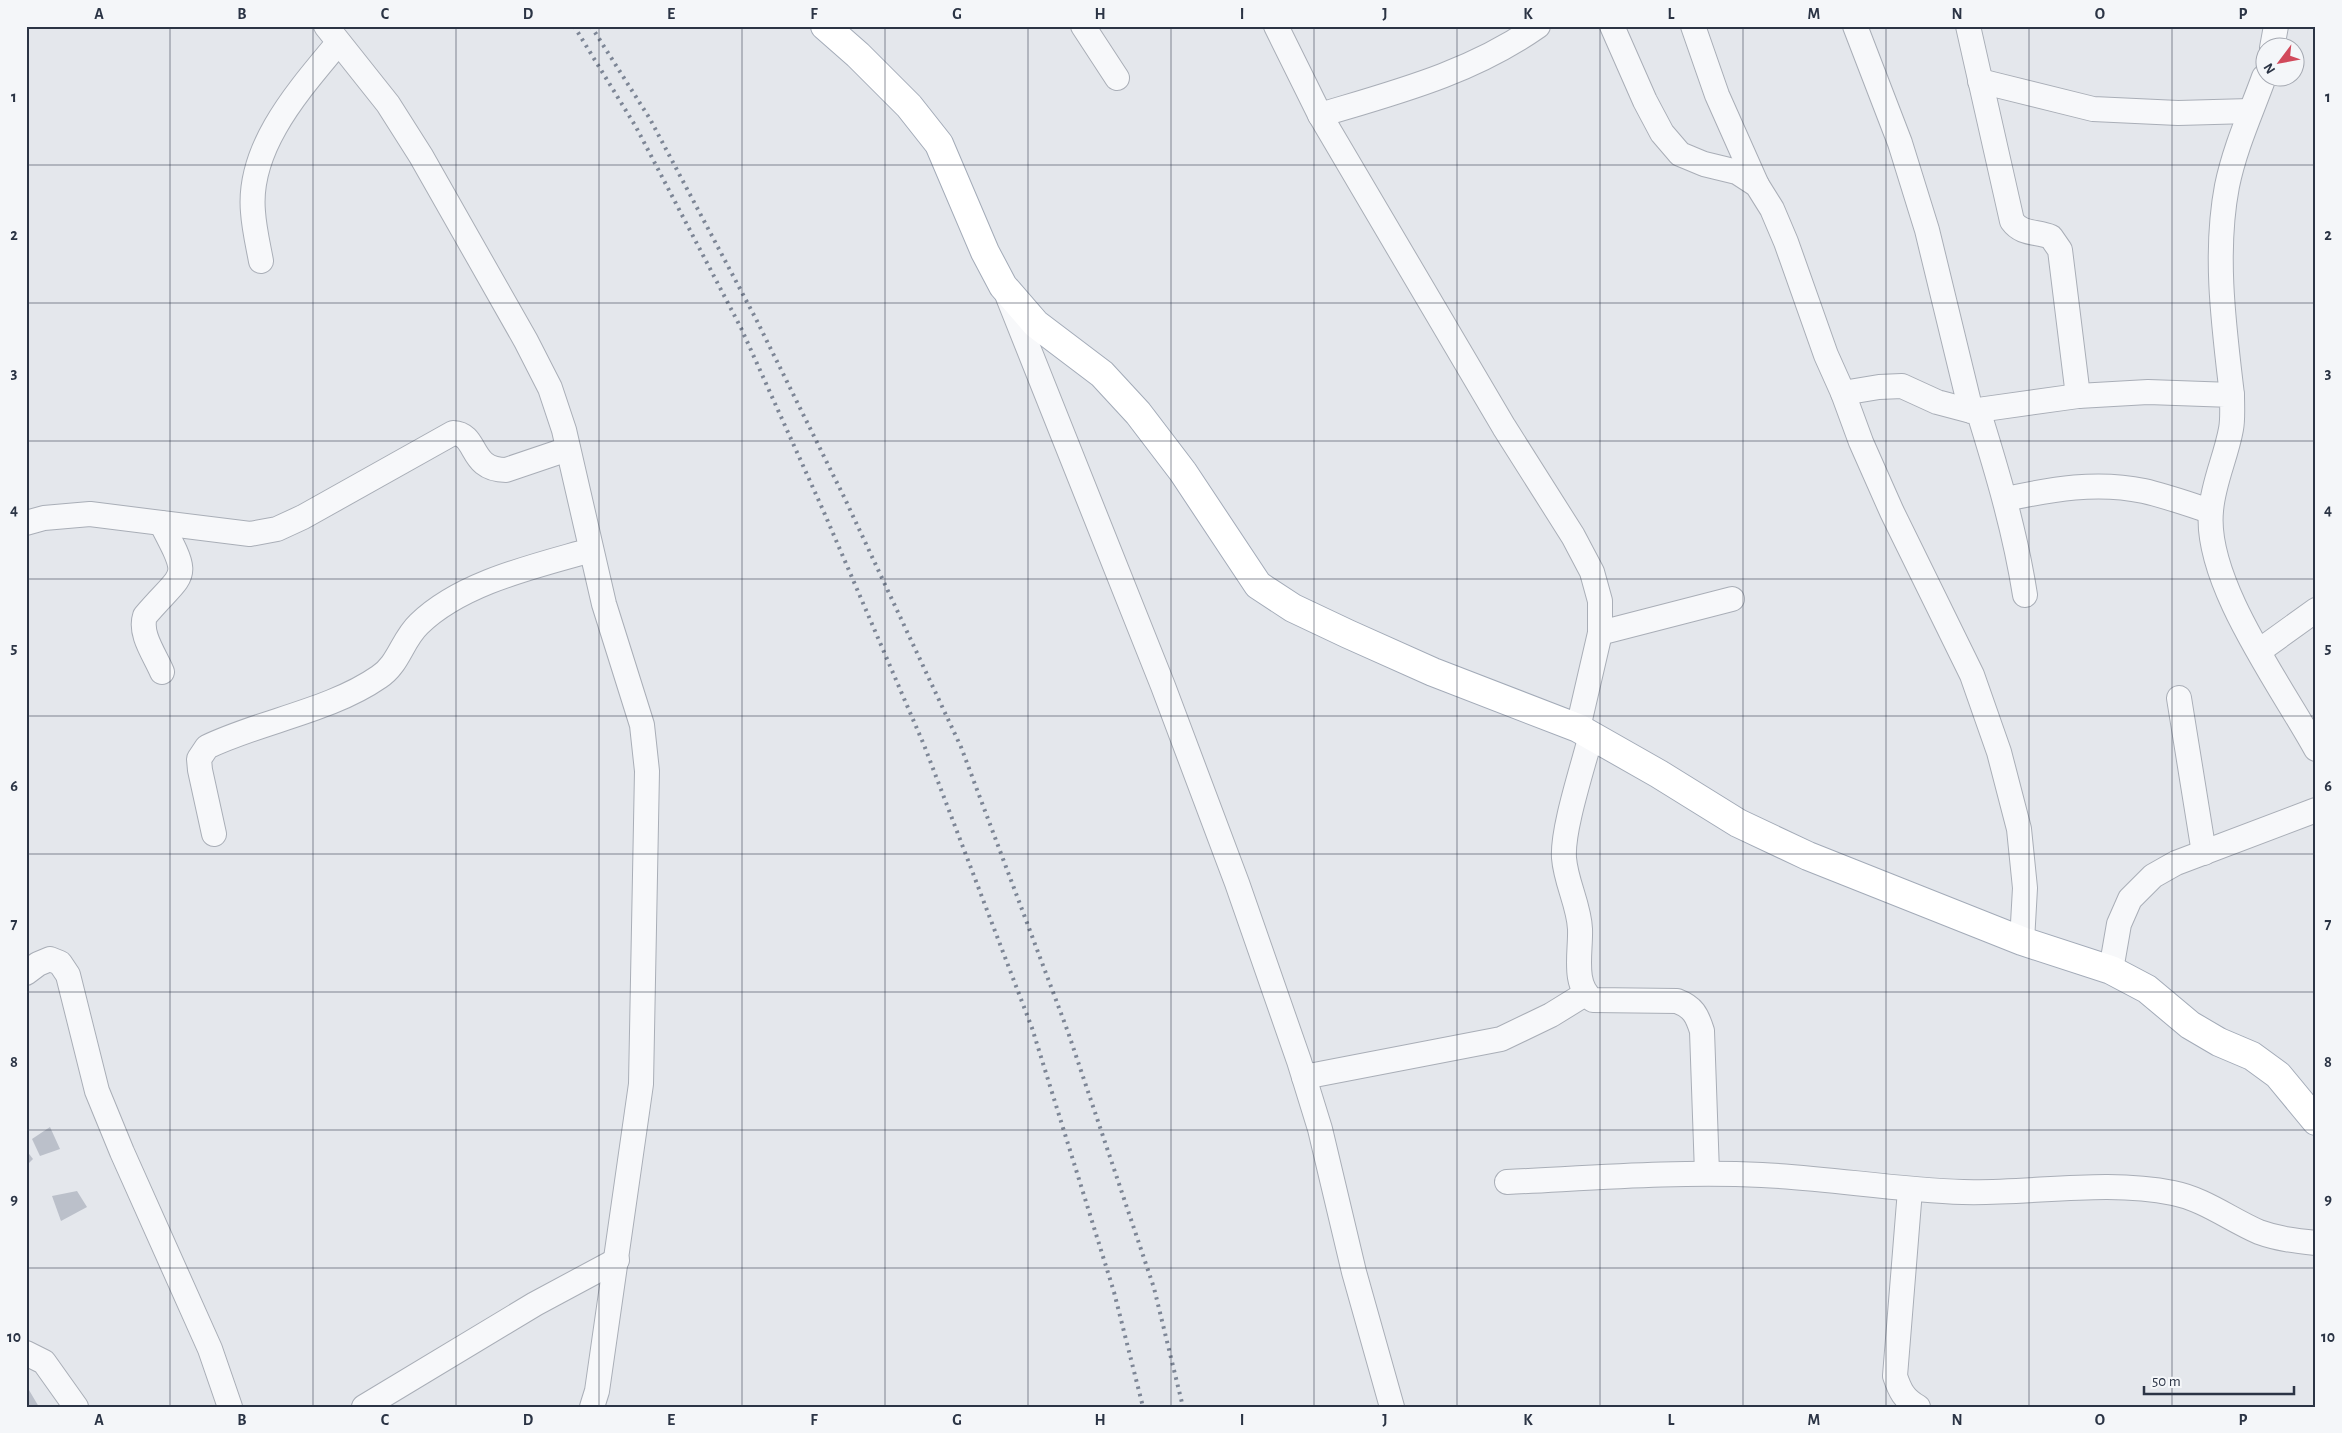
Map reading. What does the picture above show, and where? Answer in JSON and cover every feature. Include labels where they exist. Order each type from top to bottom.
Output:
[{"type":"main road","points":[[825,26],[858,55],[909,106],[939,144],[985,252],[1003,286],[1036,324],[1102,374],[1138,413],[1182,472],[1258,585],[1293,608],[1356,638],[1433,672],[1584,732],[1738,823],[1808,856],[2022,941],[2111,970],[2147,989],[2190,1025],[2219,1042],[2252,1056],[2278,1075],[2316,1121]]},
{"type":"street","points":[[1083,26],[1118,78]]},
{"type":"street","points":[[1276,26],[1320,115],[1504,427],[1573,536],[1592,572],[1600,601],[1600,633],[1564,856],[1566,877],[1580,927],[1580,984],[1585,994],[1593,1000],[1677,1001],[1689,1006],[1697,1015],[1702,1031],[1707,1173]]},
{"type":"street","points":[[1320,115],[1443,77],[1486,59],[1538,26]]},
{"type":"street","points":[[1612,26],[1662,133],[1680,154],[1704,164],[1737,172],[1757,185]]},
{"type":"street","points":[[1693,26],[1717,95],[1757,185],[1772,210],[1786,242],[1826,355],[1844,393],[1892,512],[1972,675],[1998,752],[2019,829],[2025,888],[2022,941]]},
{"type":"street","points":[[1855,26],[1900,142],[1924,221],[1974,410],[2006,499],[2017,544],[2025,595]]},
{"type":"street","points":[[1968,26],[2012,221],[2023,231],[2051,237],[2060,250],[2078,396]]},
{"type":"street","points":[[261,261],[252,210],[256,172],[269,136],[332,35],[388,104],[483,265],[550,388],[568,449],[604,604],[642,725],[648,772],[641,1084],[597,1392],[592,1407]]},
{"type":"street","points":[[1980,81],[2093,108],[2178,113],[2250,112]]},
{"type":"street","points":[[2260,88],[2239,139],[2227,187],[2221,253],[2223,325],[2232,395],[2231,428],[2210,511],[2212,540],[2222,575],[2259,651],[2316,749]]},
{"type":"street","points":[[1003,286],[1163,686],[1237,883],[1320,1129],[1354,1272],[1392,1407]]},
{"type":"street","points":[[1844,393],[1879,387],[1902,386],[1937,402],[1974,410],[2078,396],[2148,392],[2232,395]]},
{"type":"street","points":[[26,523],[44,518],[90,514],[250,534],[277,529],[302,517],[444,436],[454,433],[461,433],[478,458],[486,466],[495,470],[506,470],[568,449]]},
{"type":"street","points":[[2006,499],[2052,488],[2099,485],[2143,491],[2210,511]]},
{"type":"street","points":[[161,523],[179,558],[182,570],[179,578],[145,616],[143,623],[144,631],[162,672]]},
{"type":"street","points":[[214,834],[199,759],[207,747],[328,702],[379,678],[395,662],[404,641],[419,623],[441,606],[476,588],[510,574],[591,550]]},
{"type":"street","points":[[1600,633],[1732,599]]},
{"type":"street","points":[[2259,651],[2316,610]]},
{"type":"street","points":[[2179,698],[2204,853]]},
{"type":"street","points":[[2111,970],[2119,924],[2130,898],[2153,876],[2176,863],[2316,810]]},
{"type":"street","points":[[26,973],[38,964],[50,959],[60,963],[68,974],[97,1091],[122,1152],[210,1349],[230,1407]]},
{"type":"street","points":[[1304,1077],[1501,1039],[1551,1015],[1585,994]]},
{"type":"street","points":[[1507,1182],[1707,1173],[1765,1175],[1910,1190],[1966,1192],[2127,1188],[2174,1193],[2210,1207],[2260,1232],[2290,1240],[2316,1243]]},
{"type":"street","points":[[1910,1190],[1895,1376],[1899,1398],[1918,1407]]},
{"type":"street","points":[[364,1407],[535,1304],[617,1260]]},
{"type":"street","points":[[26,1353],[44,1362],[76,1407]]},
{"type":"building","points":[[50,1127],[60,1149],[40,1156],[32,1139]]},
{"type":"building","points":[[26,1150],[33,1159],[26,1166]]},
{"type":"building","points":[[77,1191],[87,1207],[61,1221],[52,1196]]},
{"type":"building","points":[[26,1385],[39,1407],[26,1407]]},
{"type":"railway","points":[[574,26],[636,127],[741,328],[823,510],[924,745],[1032,1028],[1114,1292],[1143,1407]]},
{"type":"railway","points":[[591,26],[650,119],[756,319],[845,499],[961,747],[1068,1032],[1154,1288],[1183,1407]]}]
